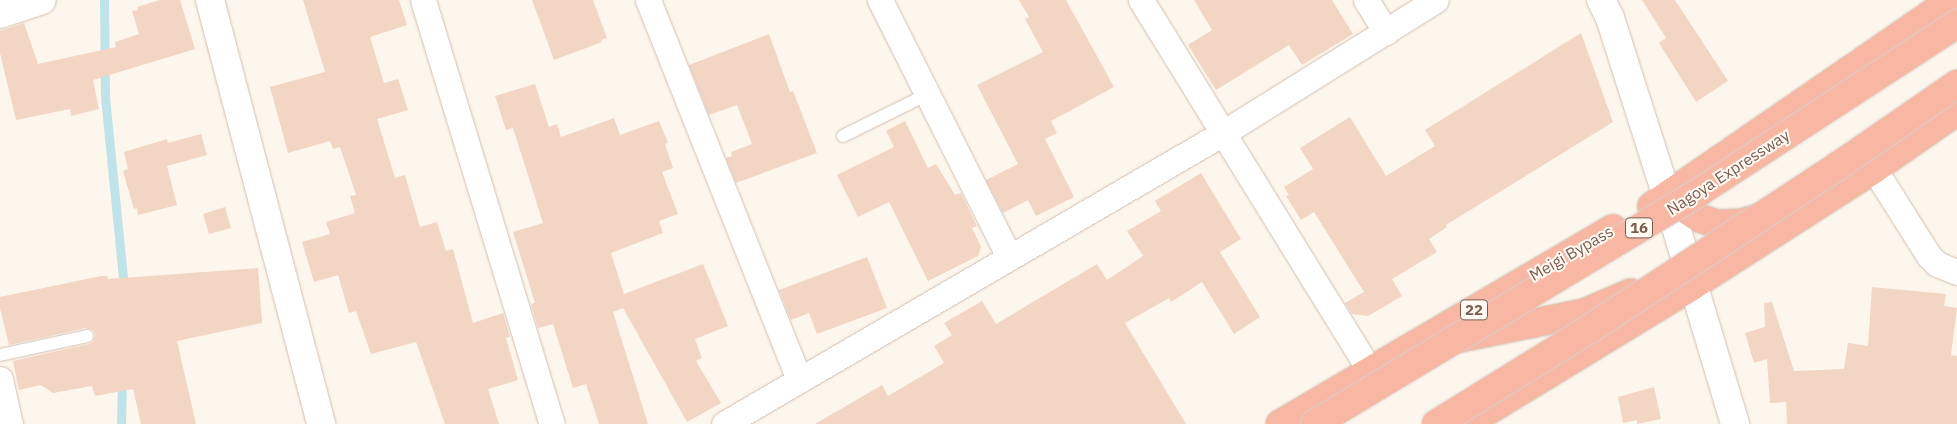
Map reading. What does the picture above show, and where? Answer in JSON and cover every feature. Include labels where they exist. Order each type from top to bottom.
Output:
[{"type":"highway","name":"Meigi Bypass","points":[[1280,424],[1667,197],[1952,0]]},
{"type":"highway","name":"Nagoya Expressway","points":[[1315,424],[1701,191],[1957,24]]},
{"type":"highway","points":[[1436,424],[1600,323],[1839,165],[1957,84]]},
{"type":"highway","points":[[1466,424],[1692,286],[1874,169],[1957,111]]},
{"type":"highway","points":[[1667,197],[1699,218],[1717,224],[1741,223],[1827,199]]},
{"type":"highway","points":[[1370,371],[1439,344],[1584,313],[1652,283],[1692,286]]},
{"type":"street","points":[[0,14],[42,0]]},
{"type":"street","points":[[210,0],[321,424]]},
{"type":"street","points":[[423,0],[552,424]]},
{"type":"street","points":[[648,0],[800,380]]},
{"type":"street","points":[[880,0],[1009,258]]},
{"type":"street","points":[[1141,0],[1370,371]]},
{"type":"street","points":[[1366,0],[1386,32]]},
{"type":"street","points":[[724,424],[1223,133],[1436,0]]},
{"type":"street","points":[[1601,0],[1610,18],[1667,197],[1692,286],[1735,424]]},
{"type":"street","points":[[1874,169],[1928,256],[1937,264],[1957,272]]},
{"type":"street","points":[[0,379],[10,424]]},
{"type":"lane","points":[[843,136],[928,94]]},
{"type":"lane","points":[[0,355],[87,336]]},
{"type":"building","points":[[160,0],[180,0],[195,49],[93,80],[99,109],[71,116],[70,109],[16,120],[0,53],[0,31],[24,23],[38,64],[116,47],[115,42],[139,34],[132,11],[138,10],[137,7]]},
{"type":"building","points":[[303,0],[399,0],[407,25],[370,37],[384,83],[398,79],[408,110],[377,119],[395,178],[405,175],[420,227],[437,222],[446,251],[453,249],[473,323],[503,313],[510,337],[506,338],[518,380],[488,389],[499,424],[445,424],[416,342],[371,354],[356,311],[349,313],[338,275],[314,282],[302,242],[330,234],[326,222],[355,213],[350,196],[356,195],[340,147],[333,149],[330,141],[288,153],[270,87],[325,72]]},
{"type":"building","points":[[532,0],[593,0],[607,38],[601,40],[602,42],[554,60]]},
{"type":"building","points":[[1019,0],[1066,0],[1114,87],[1051,121],[1057,133],[1045,139],[1074,197],[1036,216],[1028,200],[1003,213],[986,180],[1018,164],[977,85],[1043,52],[1025,19],[1029,17]]},
{"type":"building","points":[[1194,0],[1332,0],[1353,34],[1302,65],[1289,45],[1216,90],[1188,45],[1212,30]]},
{"type":"building","points":[[1642,0],[1675,0],[1728,81],[1696,102],[1659,43],[1666,38]]},
{"type":"building","points":[[1581,33],[1613,122],[1446,225],[1447,227],[1429,239],[1437,252],[1392,279],[1402,296],[1368,316],[1352,314],[1345,303],[1364,292],[1314,212],[1301,220],[1286,196],[1289,195],[1284,187],[1313,169],[1300,148],[1350,117],[1386,176],[1435,146],[1425,130]]},
{"type":"building","points":[[769,34],[790,92],[793,91],[817,153],[736,183],[726,158],[732,156],[731,152],[752,144],[737,105],[709,115],[689,65]]},
{"type":"building","points":[[535,84],[549,127],[557,124],[561,137],[614,118],[620,135],[659,121],[668,143],[665,144],[673,168],[662,172],[678,214],[659,221],[663,233],[611,253],[624,294],[703,264],[728,326],[695,339],[702,358],[696,361],[721,403],[687,422],[623,308],[613,312],[648,424],[599,424],[586,384],[573,388],[553,324],[538,328],[531,304],[535,303],[513,232],[543,223],[513,128],[506,130],[495,96]]},
{"type":"building","points":[[905,121],[928,168],[936,164],[955,195],[961,193],[977,226],[972,228],[981,247],[978,256],[928,281],[889,202],[858,217],[837,175],[894,147],[886,131]]},
{"type":"building","points":[[201,134],[207,155],[167,166],[177,205],[138,215],[137,208],[134,209],[123,171],[128,169],[124,152],[167,139],[168,143]]},
{"type":"building","points":[[1201,173],[1241,239],[1220,252],[1260,317],[1234,334],[1202,282],[1171,302],[1169,298],[1125,323],[1186,424],[815,424],[882,385],[888,396],[944,363],[934,346],[952,335],[944,323],[982,301],[996,324],[1097,264],[1107,280],[1143,256],[1127,231],[1161,211],[1155,201]]},
{"type":"building","points":[[225,207],[231,228],[209,234],[203,214]]},
{"type":"building","points":[[867,257],[887,308],[817,334],[809,313],[791,320],[779,290]]},
{"type":"building","points":[[258,268],[262,323],[177,341],[196,424],[141,424],[133,389],[95,396],[92,386],[53,393],[41,385],[19,390],[13,361],[89,344],[93,342],[95,335],[93,330],[85,328],[9,345],[0,308],[0,297],[101,276],[107,276],[108,279]]},
{"type":"building","points":[[1872,287],[1946,294],[1944,306],[1957,308],[1951,355],[1957,356],[1957,424],[1787,424],[1786,402],[1770,403],[1767,359],[1754,363],[1745,333],[1765,327],[1764,303],[1772,302],[1794,371],[1844,369],[1848,343],[1868,346]]},
{"type":"building","points":[[1654,387],[1661,419],[1637,424],[1637,420],[1623,423],[1618,397]]},
{"type":"waterway","points":[[104,0],[105,97],[124,289]]},
{"type":"waterway","points":[[121,424],[122,379]]}]
